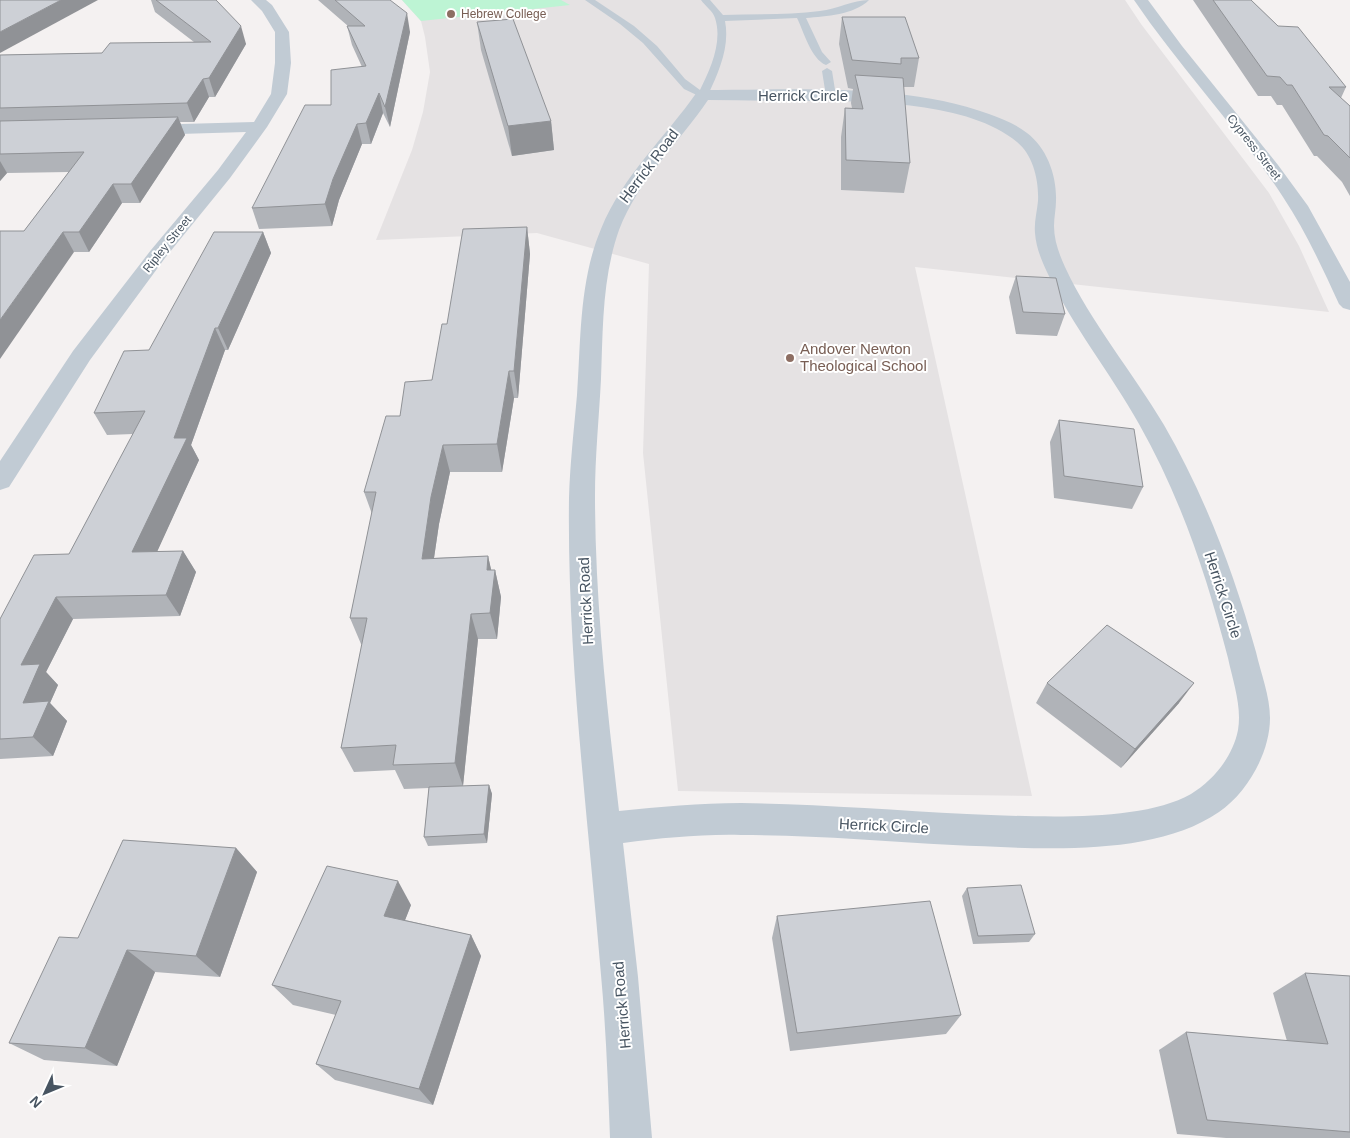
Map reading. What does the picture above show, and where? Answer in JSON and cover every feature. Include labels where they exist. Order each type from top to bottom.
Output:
[{"type":"street","name":"Ripley Street","points":[[0,481],[81,356],[158,254],[224,174],[259,127],[279,94],[283,63],[282,32],[267,8],[258,0]]},
{"type":"street","name":"Cypress Street","points":[[1141,0],[1165,35],[1290,194],[1319,241],[1350,304]]},
{"type":"street","name":"Herrick Circle","points":[[604,829],[665,822],[740,819],[1047,833],[1122,828],[1152,823],[1202,805],[1222,790],[1236,772],[1252,737],[1255,718],[1237,636],[1216,565],[1180,480],[1156,432],[1076,309],[1051,260],[1044,232],[1047,193],[1041,164],[1033,148],[1019,135],[984,118],[952,108],[900,98],[828,77],[703,95]]},
{"type":"street","name":"Herrick Road","points":[[631,1138],[622,1003],[604,829],[590,664],[582,528],[584,463],[597,272],[606,237],[621,203],[651,159],[703,95]]},
{"type":"street","points":[[133,130],[259,127]]},
{"type":"lane","points":[[595,1],[641,36],[666,60],[688,89],[703,95],[714,71],[722,37],[720,18],[705,0]]},
{"type":"lane","points":[[720,18],[837,11],[856,6],[865,0]]},
{"type":"lane","points":[[800,14],[828,77]]},
{"type":"shaded area","name":"Andover Newton Theological School","points":[[402,0],[1125,0],[1141,24],[1269,193],[1299,246],[1329,312],[915,267],[1032,796],[678,791],[643,453],[649,264],[537,233],[376,240],[412,150],[423,112],[430,72],[421,21]]},
{"type":"green space","name":"Hebrew College","points":[[402,0],[561,0],[570,5],[421,21]]},
{"type":"building","points":[[0,0],[61,0],[0,32]]},
{"type":"building","points":[[156,0],[216,0],[241,26],[209,78],[203,79],[187,103],[0,108],[0,55],[102,53],[110,43],[211,42]]},
{"type":"building","points":[[335,0],[390,0],[407,13],[385,107],[379,93],[366,123],[357,124],[333,179],[325,204],[252,208],[305,105],[331,105],[331,70],[366,66],[347,26],[365,26]]},
{"type":"building","points":[[1213,0],[1251,0],[1278,26],[1298,27],[1346,87],[1329,87],[1350,106],[1350,158],[1328,136],[1324,135],[1292,85],[1287,85],[1280,77],[1267,76]]},
{"type":"building","points":[[842,17],[905,17],[919,58],[901,58],[901,64],[852,60]]},
{"type":"building","points":[[513,19],[551,121],[508,126],[477,22]]},
{"type":"building","points":[[855,75],[903,78],[910,163],[846,160],[845,108],[863,109]]},
{"type":"building","points":[[178,117],[131,184],[113,184],[79,232],[63,232],[0,320],[0,231],[24,231],[84,152],[0,154],[0,121]]},
{"type":"building","points":[[527,227],[514,371],[509,371],[497,444],[443,445],[431,497],[422,559],[488,556],[487,570],[495,570],[490,613],[471,614],[455,763],[393,765],[396,745],[341,748],[367,618],[350,618],[376,492],[364,492],[386,416],[400,416],[405,382],[432,380],[442,324],[447,324],[463,229]]},
{"type":"building","points":[[214,232],[263,232],[218,328],[215,328],[174,438],[187,438],[132,552],[183,551],[166,595],[56,597],[21,665],[40,664],[23,703],[49,701],[33,737],[0,739],[0,619],[34,555],[69,554],[145,411],[94,413],[124,351],[149,350]]},
{"type":"building","points":[[1016,276],[1056,278],[1065,314],[1023,312]]},
{"type":"building","points":[[1059,420],[1134,429],[1143,487],[1064,476]]},
{"type":"building","points":[[1107,625],[1194,683],[1135,749],[1047,683]]},
{"type":"building","points":[[489,785],[484,834],[424,837],[429,787]]},
{"type":"building","points":[[123,840],[236,848],[196,956],[127,950],[85,1048],[9,1043],[59,937],[78,938]]},
{"type":"building","points":[[327,866],[398,881],[384,916],[471,935],[419,1089],[316,1064],[341,1001],[272,985]]},
{"type":"building","points":[[1021,885],[1035,934],[978,936],[967,888]]},
{"type":"building","points":[[930,901],[961,1015],[797,1033],[777,916]]},
{"type":"building","points":[[1305,973],[1350,976],[1350,1132],[1207,1120],[1186,1032],[1328,1044]]},
{"type":"place","name":"Hebrew College","points":[[451,14]]},
{"type":"place","name":"Andover Newton Theological School","points":[[790,358]]}]
